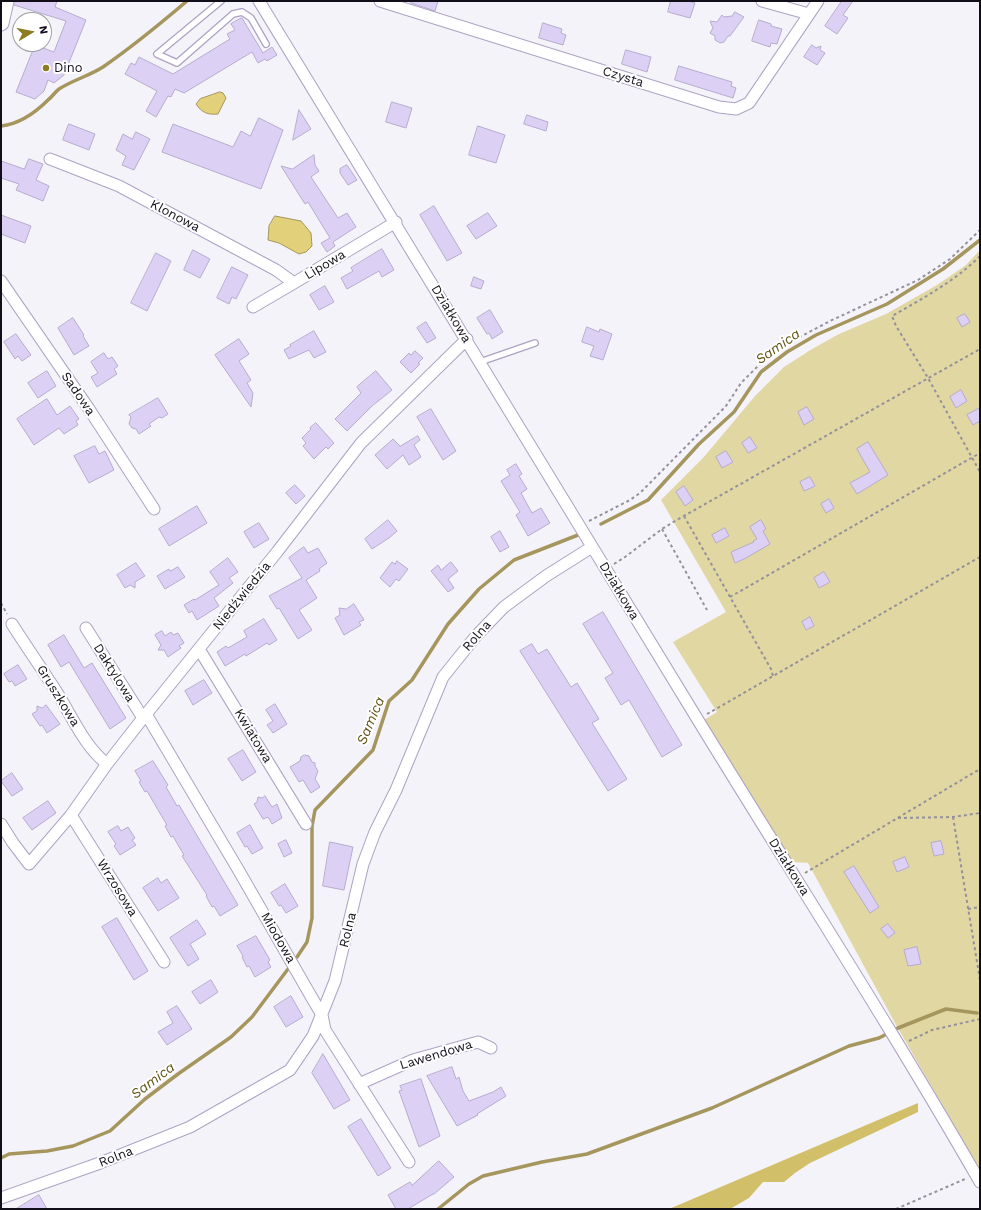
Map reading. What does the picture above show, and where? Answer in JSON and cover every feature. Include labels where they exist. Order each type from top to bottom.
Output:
[{"type":"main road","points":[[1,23],[6,1]]},
{"type":"street","name":"Działkowa","points":[[259,1],[396,222],[605,569],[887,1026],[978,1178]]},
{"type":"street","name":"Czysta","points":[[380,1],[719,107],[736,109],[749,103],[818,1]]},
{"type":"street","points":[[762,1],[809,14]]},
{"type":"street","name":"Klonowa","points":[[50,158],[119,186],[276,270],[294,283]]},
{"type":"street","name":"Lipowa","points":[[253,307],[396,222]]},
{"type":"street","name":"Sadowa","points":[[1,281],[89,409],[154,509]]},
{"type":"street","name":"Niedźwiedzia","points":[[1,824],[13,844],[29,864],[71,815],[107,764],[144,716],[200,649],[361,443],[467,339]]},
{"type":"street","name":"Rolna","points":[[1,1198],[60,1178],[190,1127],[230,1106],[290,1070],[313,1036],[322,1015],[335,981],[363,864],[444,677],[476,636],[504,607],[546,576],[592,547]]},
{"type":"street","name":"Gruszkowa","points":[[12,624],[86,740],[99,757],[107,764]]},
{"type":"street","name":"Daktylowa","points":[[86,628],[144,716]]},
{"type":"street","name":"Kwiatowa","points":[[200,649],[306,824]]},
{"type":"street","name":"Miodowa","points":[[144,716],[239,871],[322,1015],[325,1030],[409,1162]]},
{"type":"street","name":"Wrzosowa","points":[[71,815],[164,962]]},
{"type":"street","name":"Lawendowa","points":[[359,1084],[413,1060],[478,1042],[491,1048]]},
{"type":"lane","points":[[221,1],[156,54],[177,63],[233,14],[242,12],[251,18],[266,44]]},
{"type":"lane","points":[[480,362],[535,343]]},
{"type":"path","points":[[579,526],[630,500],[640,493],[726,406],[741,383],[759,365],[798,338],[830,321],[918,280],[950,259],[980,230]]},
{"type":"path","points":[[980,256],[967,269],[939,289],[892,316],[896,326],[928,378],[980,472]]},
{"type":"path","points":[[605,569],[625,557],[662,529],[684,516],[980,349]]},
{"type":"path","points":[[730,597],[980,452]]},
{"type":"path","points":[[684,516],[772,669],[773,676]]},
{"type":"path","points":[[662,529],[707,610]]},
{"type":"path","points":[[716,710],[980,557]]},
{"type":"path","points":[[796,878],[980,769]]},
{"type":"path","points":[[897,818],[953,817],[980,813]]},
{"type":"path","points":[[953,817],[980,980]]},
{"type":"path","points":[[968,909],[980,907]]},
{"type":"path","points":[[897,1043],[932,1030],[980,1019]]},
{"type":"path","points":[[896,1209],[978,1178]]},
{"type":"shaded area","points":[[220,92],[223,93],[226,98],[218,114],[206,113],[196,104],[200,99]]},
{"type":"shaded area","points":[[275,216],[301,221],[311,233],[312,246],[306,252],[299,254],[279,243],[268,240],[269,226]]},
{"type":"shaded area","points":[[980,250],[980,1170],[896,1025],[808,863],[791,862],[704,720],[717,712],[673,642],[726,612],[661,500],[703,458],[755,396],[784,367],[839,334],[886,314],[937,285],[966,265]]},
{"type":"shaded area","points":[[918,1103],[918,1112],[810,1163],[784,1182],[763,1182],[749,1198],[730,1209],[669,1209]]},
{"type":"building","points":[[15,1],[57,1],[55,7],[86,20],[64,75],[54,83],[48,80],[44,91],[35,99],[16,92],[32,52],[54,52],[66,21],[52,17],[52,12],[37,12],[14,5]]},
{"type":"building","points":[[411,1],[438,1],[435,11],[411,3]]},
{"type":"building","points":[[671,1],[688,1],[695,3],[690,18],[668,12]]},
{"type":"building","points":[[842,1],[853,1],[843,15],[848,18],[837,34],[825,26]]},
{"type":"building","points":[[735,12],[744,17],[730,36],[728,36],[724,42],[720,43],[715,40],[715,36],[710,33],[713,28],[710,21],[717,22],[722,15],[724,17],[732,16]]},
{"type":"building","points":[[242,18],[263,53],[272,47],[277,55],[267,61],[265,59],[258,63],[252,52],[184,93],[175,89],[171,97],[168,96],[156,117],[146,111],[157,91],[125,74],[131,63],[135,65],[139,57],[173,74],[230,39],[227,34],[235,30],[231,24]]},
{"type":"building","points":[[759,20],[771,24],[771,26],[782,29],[777,44],[771,43],[770,47],[752,41]]},
{"type":"building","points":[[543,23],[562,29],[561,33],[566,35],[563,45],[539,38]]},
{"type":"building","points":[[812,45],[816,48],[821,46],[820,50],[825,53],[817,65],[804,57]]},
{"type":"building","points":[[626,50],[651,57],[647,72],[622,64]]},
{"type":"building","points":[[679,66],[732,82],[731,86],[736,88],[733,98],[675,80]]},
{"type":"building","points":[[392,102],[412,108],[406,128],[386,122]]},
{"type":"building","points":[[299,110],[311,129],[293,140]]},
{"type":"building","points":[[527,115],[548,122],[546,131],[524,124]]},
{"type":"building","points":[[259,118],[283,130],[261,189],[162,152],[173,124],[233,147],[241,131],[250,136]]},
{"type":"building","points":[[69,124],[95,134],[89,150],[63,140]]},
{"type":"building","points":[[478,126],[505,135],[496,163],[469,155]]},
{"type":"building","points":[[136,132],[150,139],[134,170],[122,165],[126,156],[116,150],[123,134],[132,139]]},
{"type":"building","points":[[314,155],[315,165],[319,171],[311,177],[338,218],[347,213],[356,227],[333,242],[335,246],[327,252],[321,243],[330,238],[308,202],[305,204],[281,166],[292,169]]},
{"type":"building","points":[[29,159],[43,164],[36,180],[49,186],[43,201],[16,190],[19,184],[1,178],[1,161],[24,169]]},
{"type":"building","points":[[347,165],[357,180],[348,185],[340,173],[340,169]]},
{"type":"building","points":[[434,206],[462,253],[447,261],[420,215]]},
{"type":"building","points":[[488,213],[497,226],[476,239],[467,226]]},
{"type":"building","points":[[1,215],[31,226],[25,243],[1,234]]},
{"type":"building","points":[[382,249],[394,270],[382,277],[379,271],[347,289],[341,278],[353,271],[351,268]]},
{"type":"building","points":[[193,250],[210,259],[200,278],[184,270]]},
{"type":"building","points":[[156,253],[171,261],[147,311],[131,303]]},
{"type":"building","points":[[232,267],[248,275],[236,299],[232,297],[229,304],[217,298]]},
{"type":"building","points":[[474,277],[484,281],[481,289],[471,286]]},
{"type":"building","points":[[325,286],[334,302],[319,310],[310,295]]},
{"type":"building","points":[[490,310],[503,332],[492,339],[477,318]]},
{"type":"building","points":[[965,314],[970,322],[962,327],[957,318]]},
{"type":"building","points":[[73,318],[89,346],[74,355],[58,328]]},
{"type":"building","points":[[426,322],[436,338],[427,343],[417,328]]},
{"type":"building","points":[[587,327],[599,332],[600,329],[612,334],[603,360],[590,356],[594,346],[582,342]]},
{"type":"building","points":[[314,331],[326,352],[314,358],[309,350],[289,359],[284,350]]},
{"type":"building","points":[[16,334],[31,355],[22,361],[18,356],[15,359],[4,342]]},
{"type":"building","points":[[239,339],[249,354],[239,361],[251,380],[247,383],[253,393],[251,407],[215,355]]},
{"type":"building","points":[[415,351],[423,358],[418,363],[420,364],[411,373],[400,362],[409,353],[411,355]]},
{"type":"building","points":[[104,353],[108,359],[112,357],[118,366],[114,369],[117,374],[97,387],[91,377],[98,373],[91,362]]},
{"type":"building","points":[[47,371],[56,386],[38,398],[28,383]]},
{"type":"building","points":[[376,371],[392,390],[372,406],[347,431],[335,419],[361,393],[357,387]]},
{"type":"building","points":[[961,390],[967,401],[956,408],[950,397]]},
{"type":"building","points":[[158,398],[168,414],[162,418],[159,417],[149,424],[151,426],[139,434],[136,429],[132,428],[129,424],[131,417],[129,415]]},
{"type":"building","points":[[47,399],[57,415],[70,406],[79,419],[76,421],[78,425],[64,434],[59,428],[34,445],[17,419]]},
{"type":"building","points":[[807,407],[814,419],[804,425],[798,412]]},
{"type":"building","points":[[980,408],[980,421],[973,425],[967,415]]},
{"type":"building","points":[[431,409],[456,451],[443,460],[417,417]]},
{"type":"building","points":[[316,423],[334,443],[328,449],[326,447],[314,459],[303,446],[306,443],[302,438]]},
{"type":"building","points":[[418,436],[420,440],[414,445],[421,457],[409,465],[403,455],[387,469],[375,455],[393,439],[400,446]]},
{"type":"building","points":[[750,437],[757,448],[748,453],[742,443]]},
{"type":"building","points":[[868,442],[888,475],[857,494],[850,483],[870,472],[857,449]]},
{"type":"building","points":[[95,446],[99,454],[105,451],[114,470],[89,483],[74,456]]},
{"type":"building","points":[[726,451],[733,462],[722,468],[716,457]]},
{"type":"building","points":[[516,464],[522,474],[519,476],[527,489],[521,493],[532,513],[541,508],[550,523],[528,536],[516,515],[520,512],[501,481],[510,475],[507,470]]},
{"type":"building","points":[[810,477],[815,486],[804,491],[800,482]]},
{"type":"building","points":[[295,485],[305,496],[296,504],[286,493]]},
{"type":"building","points":[[684,486],[693,500],[685,506],[676,492]]},
{"type":"building","points":[[829,499],[834,508],[826,513],[821,504]]},
{"type":"building","points":[[197,506],[207,523],[169,546],[159,529]]},
{"type":"building","points":[[388,520],[397,531],[372,549],[365,539]]},
{"type":"building","points":[[761,520],[766,529],[763,531],[770,544],[735,563],[731,552],[754,542],[753,541],[757,539],[750,527]]},
{"type":"building","points":[[259,523],[269,539],[254,548],[244,532]]},
{"type":"building","points":[[725,528],[729,536],[716,543],[712,535]]},
{"type":"building","points":[[500,531],[509,547],[500,552],[491,537]]},
{"type":"building","points":[[304,547],[308,553],[318,548],[327,563],[319,569],[320,571],[306,580],[317,598],[299,610],[312,630],[298,639],[279,608],[277,609],[269,596],[302,578],[289,558]]},
{"type":"building","points":[[228,558],[238,572],[229,578],[233,583],[214,598],[219,606],[197,620],[192,611],[189,613],[184,605],[219,585],[210,572]]},
{"type":"building","points":[[397,561],[408,569],[399,581],[396,579],[390,587],[380,578],[392,562],[395,564]]},
{"type":"building","points":[[451,562],[458,571],[448,579],[454,588],[448,592],[431,571],[438,565],[441,570]]},
{"type":"building","points":[[136,563],[145,576],[135,582],[135,588],[130,585],[125,588],[117,575]]},
{"type":"building","points":[[178,567],[185,577],[165,589],[157,576],[169,569],[170,571]]},
{"type":"building","points":[[824,572],[830,582],[819,588],[814,578]]},
{"type":"building","points":[[354,604],[364,620],[359,622],[361,625],[344,635],[335,618],[340,615],[339,608],[346,609]]},
{"type":"building","points":[[603,612],[682,745],[662,757],[629,700],[621,705],[605,678],[613,673],[583,624]]},
{"type":"building","points":[[810,617],[814,626],[806,630],[802,622]]},
{"type":"building","points":[[264,619],[277,640],[269,645],[267,643],[246,656],[245,654],[225,666],[217,652],[226,646],[228,648],[247,637],[244,631]]},
{"type":"building","points":[[162,631],[165,636],[171,632],[173,635],[178,633],[184,643],[179,646],[181,648],[168,657],[164,650],[158,650],[161,645],[155,635]]},
{"type":"building","points":[[64,635],[84,668],[92,663],[126,718],[110,729],[69,662],[61,667],[48,645]]},
{"type":"building","points":[[532,644],[538,654],[547,649],[571,687],[577,683],[599,719],[592,723],[627,779],[608,791],[520,651]]},
{"type":"building","points":[[18,665],[27,679],[15,686],[12,681],[9,682],[4,674]]},
{"type":"building","points":[[204,680],[212,693],[193,705],[185,691]]},
{"type":"building","points":[[275,704],[287,724],[273,733],[267,725],[273,721],[266,710]]},
{"type":"building","points":[[46,705],[60,724],[47,733],[32,714],[37,711],[37,706],[42,708]]},
{"type":"building","points":[[243,750],[256,772],[242,781],[228,759]]},
{"type":"building","points":[[305,755],[309,756],[312,762],[315,763],[318,771],[315,779],[320,787],[311,793],[303,780],[299,782],[290,767],[300,761],[301,757]]},
{"type":"building","points":[[153,761],[168,785],[166,787],[177,806],[179,805],[238,905],[220,916],[214,906],[212,907],[206,896],[207,895],[182,856],[184,855],[173,836],[171,837],[165,826],[167,825],[147,791],[145,792],[139,782],[141,781],[135,771]]},
{"type":"building","points":[[12,773],[23,789],[12,796],[1,781]]},
{"type":"building","points":[[265,796],[272,807],[277,804],[282,818],[272,824],[268,817],[263,819],[254,804],[257,802],[258,797],[262,798]]},
{"type":"building","points":[[48,801],[56,813],[32,830],[23,818]]},
{"type":"building","points":[[250,825],[263,848],[252,854],[247,846],[245,847],[237,833]]},
{"type":"building","points":[[118,826],[121,831],[128,827],[135,838],[132,840],[136,845],[120,855],[114,846],[116,844],[108,832]]},
{"type":"building","points":[[286,840],[292,853],[284,857],[278,844]]},
{"type":"building","points":[[941,841],[944,854],[934,856],[931,843]]},
{"type":"building","points":[[330,842],[353,847],[344,890],[323,886]]},
{"type":"building","points":[[905,857],[909,867],[897,872],[893,862]]},
{"type":"building","points":[[854,866],[879,907],[870,913],[844,872]]},
{"type":"building","points":[[158,878],[161,883],[167,879],[179,898],[158,911],[143,888]]},
{"type":"building","points":[[285,884],[298,906],[286,913],[281,905],[279,906],[271,893]]},
{"type":"building","points":[[117,918],[148,971],[134,980],[102,927]]},
{"type":"building","points":[[197,920],[206,934],[190,944],[199,959],[188,966],[170,938]]},
{"type":"building","points":[[888,924],[895,933],[888,938],[881,929]]},
{"type":"building","points":[[256,936],[270,960],[268,962],[271,967],[255,977],[249,966],[247,967],[237,946]]},
{"type":"building","points":[[917,947],[921,964],[908,966],[904,950]]},
{"type":"building","points":[[211,980],[218,992],[200,1004],[192,992]]},
{"type":"building","points":[[291,996],[303,1017],[286,1027],[274,1007]]},
{"type":"building","points":[[177,1006],[192,1029],[167,1045],[158,1032],[173,1023],[167,1012]]},
{"type":"building","points":[[323,1054],[350,1100],[334,1109],[312,1073]]},
{"type":"building","points":[[452,1067],[456,1079],[459,1077],[463,1091],[469,1101],[493,1092],[501,1087],[506,1096],[477,1114],[478,1115],[457,1126],[427,1076]]},
{"type":"building","points":[[421,1079],[440,1136],[419,1147],[399,1091],[402,1090],[400,1086]]},
{"type":"building","points":[[361,1119],[391,1168],[378,1176],[348,1127]]},
{"type":"building","points":[[439,1161],[454,1177],[434,1194],[408,1209],[396,1209],[388,1195],[410,1182],[412,1185]]},
{"type":"building","points":[[39,1195],[47,1209],[16,1209]]},
{"type":"waterway","points":[[1,126],[14,123],[27,117],[59,89],[103,67],[146,35],[187,1]]},
{"type":"waterway","name":"Samica","points":[[601,524],[648,500],[699,444],[734,412],[761,372],[787,352],[816,335],[887,304],[943,269],[980,240]]},
{"type":"waterway","name":"Samica","points":[[297,957],[307,942],[312,918],[312,826],[315,810],[373,750],[389,701],[412,680],[448,624],[479,589],[514,560],[578,535]]},
{"type":"waterway","name":"Samica","points":[[1,1158],[9,1154],[47,1151],[73,1146],[110,1131],[145,1099],[231,1037],[252,1017],[288,969]]},
{"type":"waterway","points":[[438,1209],[469,1184],[483,1176],[542,1162],[587,1154],[712,1108],[849,1046],[879,1038],[898,1028],[946,1009],[977,1013]]},
{"type":"place","name":"Dino","points":[[46,68]]}]
